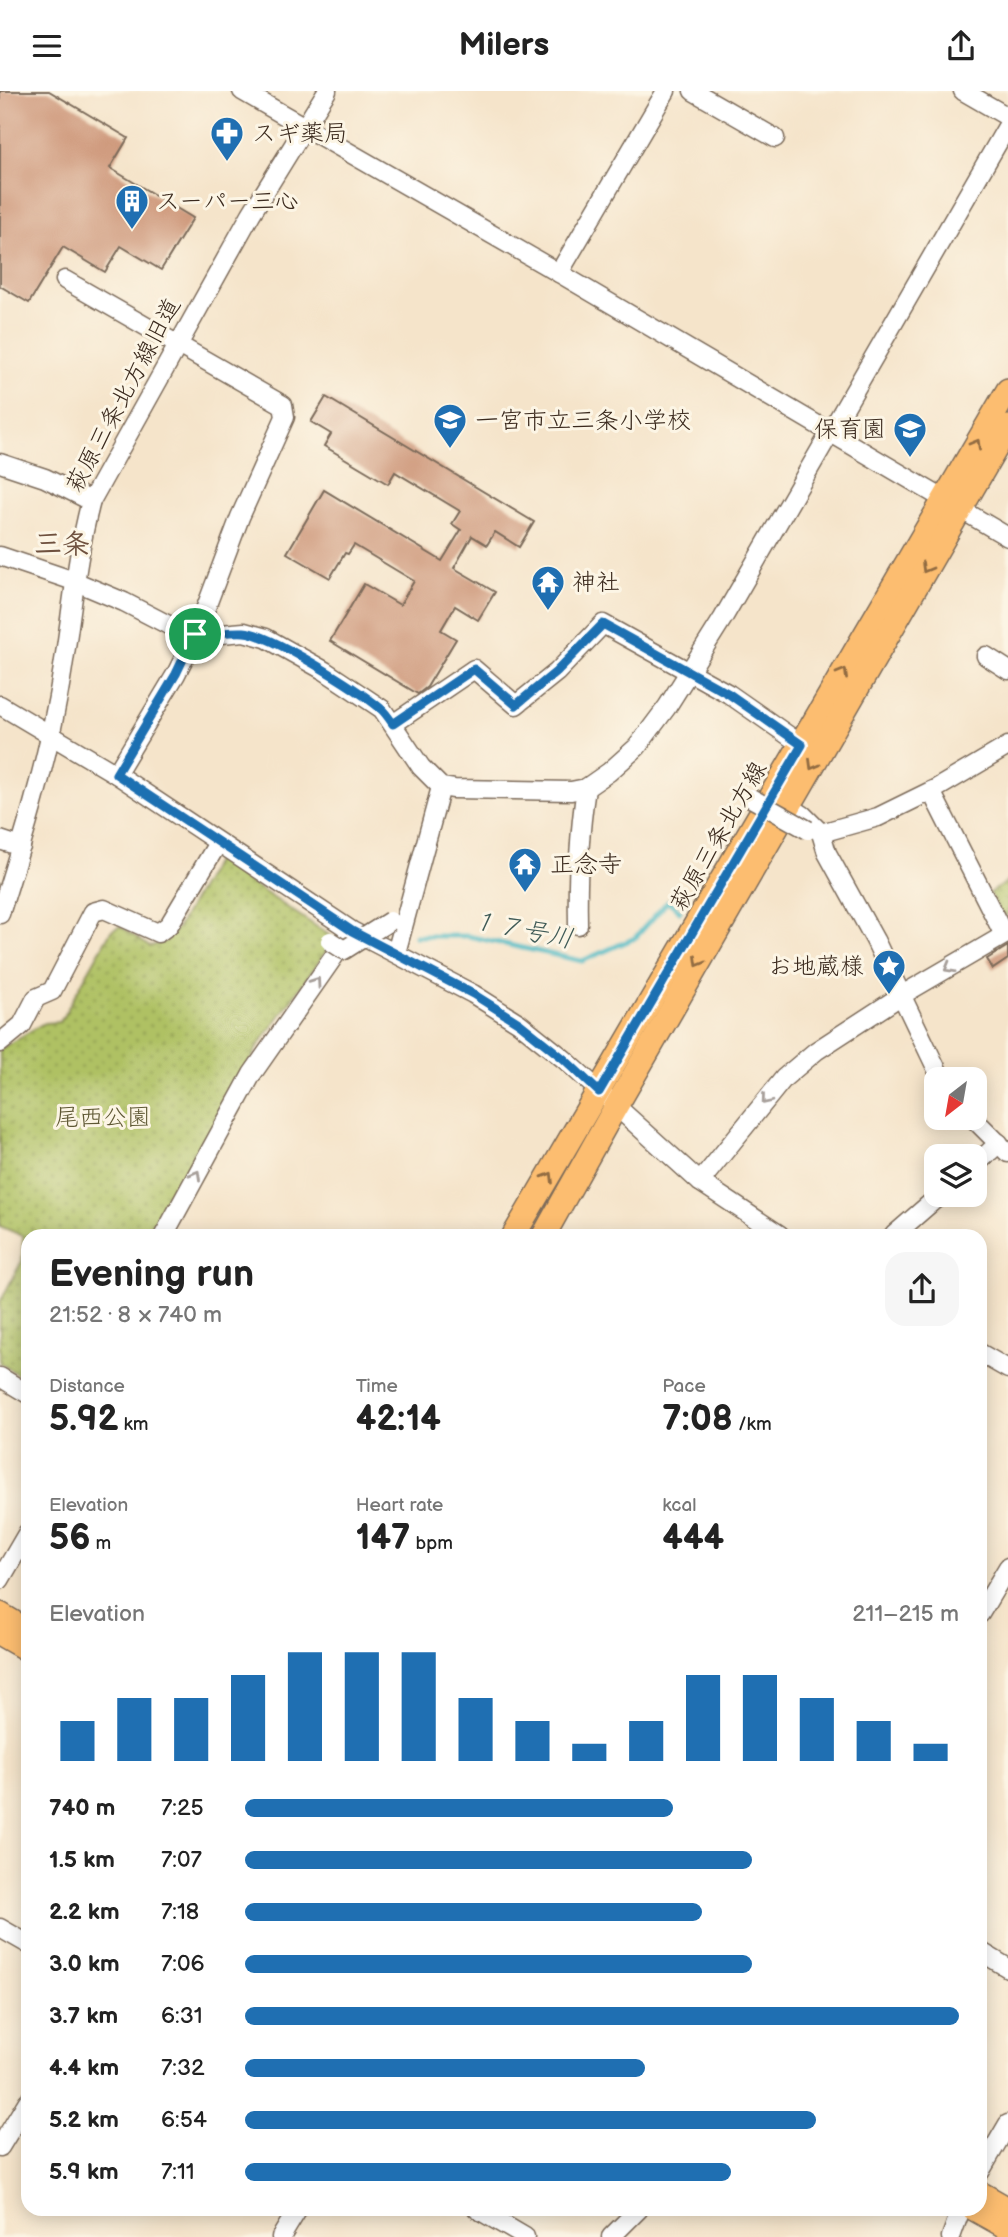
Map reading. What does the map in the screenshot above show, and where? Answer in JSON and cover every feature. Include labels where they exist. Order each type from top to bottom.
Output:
[{"type":"main road","name":"萩原三条北方線","points":[[518,1229],[608,1099],[789,806],[952,504],[1008,390]]},
{"type":"main road","name":"萩原三条北方線","points":[[547,1229],[608,1099],[802,745],[952,504],[1008,426]]},
{"type":"main road","points":[[0,1614],[21,1627]]},
{"type":"main road","points":[[0,1634],[21,1646]]},
{"type":"main road","points":[[987,2197],[1008,2209]]},
{"type":"main road","points":[[987,2216],[1008,2228]]},
{"type":"street","points":[[242,91],[559,273],[1008,537]]},
{"type":"street","name":"萩原三条北方線旧道","points":[[0,914],[21,847],[57,706],[74,582],[91,501],[251,214],[327,91]]},
{"type":"street","points":[[559,273],[666,91]]},
{"type":"street","points":[[693,91],[775,138]]},
{"type":"street","points":[[964,91],[1008,117]]},
{"type":"street","points":[[0,556],[124,602],[184,633],[244,632],[266,639],[325,671],[382,709],[421,767],[441,787],[571,791],[586,788],[638,747],[690,671],[1008,125]]},
{"type":"street","points":[[65,281],[283,405],[285,417],[240,517],[195,634],[176,674],[116,774]]},
{"type":"street","points":[[0,463],[45,478],[91,501]]},
{"type":"street","points":[[393,724],[474,669],[516,705],[556,672],[603,624],[729,694],[802,745]]},
{"type":"street","points":[[986,656],[1008,670]]},
{"type":"street","points":[[0,705],[116,774],[352,931],[473,994],[519,1023],[564,1059],[700,1182],[771,1229]]},
{"type":"street","points":[[751,798],[815,832],[878,817],[1006,753]]},
{"type":"street","points":[[396,953],[441,787]]},
{"type":"street","points":[[578,925],[579,847],[586,788]]},
{"type":"street","points":[[700,1182],[784,1078],[816,1051],[902,995],[1006,934],[932,791]]},
{"type":"street","points":[[789,806],[803,815],[827,853],[875,940],[936,1067]]},
{"type":"street","points":[[0,839],[21,847]]},
{"type":"street","points":[[0,1043],[22,1025],[36,998],[52,991],[93,912],[104,909],[158,933],[169,925],[218,843]]},
{"type":"street","points":[[330,941],[344,950],[390,921]]},
{"type":"street","points":[[167,1229],[252,1074],[352,931]]},
{"type":"street","points":[[986,1131],[1004,1148],[987,1158]]},
{"type":"street","points":[[901,1229],[926,1207]]},
{"type":"street","points":[[987,1357],[1008,1369]]},
{"type":"street","points":[[0,1377],[21,1390]]},
{"type":"street","points":[[0,1580],[21,1544]]},
{"type":"street","points":[[987,1602],[1008,1567]]},
{"type":"street","points":[[0,1928],[21,1940]]},
{"type":"street","points":[[987,1955],[1008,1968]]},
{"type":"street","points":[[0,2147],[21,2112]]},
{"type":"street","points":[[987,2160],[1008,2124]]},
{"type":"street","points":[[281,2237],[294,2216]]},
{"type":"street","points":[[489,2216],[525,2237]]},
{"type":"street","points":[[611,2237],[632,2216]]},
{"type":"street","points":[[951,2237],[958,2216]]},
{"type":"green space","name":"尾西公園","points":[[216,860],[335,939],[258,1046],[163,1229],[21,1229],[21,1235],[0,1226],[0,1049],[44,1023],[60,1022],[111,931],[120,926],[150,947],[166,941],[178,927]]},
{"type":"green space","points":[[1008,881],[1008,915],[1002,918],[990,893]]},
{"type":"green space","name":"尾西公園","points":[[21,1263],[21,1376],[0,1363],[0,1302]]},
{"type":"building","points":[[0,91],[49,91],[128,138],[110,168],[193,218],[161,270],[121,246],[105,272],[63,247],[29,303],[0,286]]},
{"type":"building","points":[[326,397],[534,522],[519,547],[495,532],[487,545],[472,536],[454,568],[495,592],[478,620],[455,606],[441,630],[456,639],[427,687],[418,694],[330,641],[364,584],[400,605],[414,581],[354,545],[348,554],[345,553],[330,578],[287,553],[324,490],[442,561],[461,530],[452,524],[460,511],[395,472],[388,484],[324,446],[331,434],[311,422]]},
{"type":"building","points":[[1008,946],[1008,959],[993,969],[987,959]]},
{"type":"waterway","name":"１７号川","points":[[415,936],[468,936],[582,961],[635,938],[668,901],[680,911]]},
{"type":"place","name":"スギ薬局","points":[[227,163]]},
{"type":"place","name":"スーパー三心","points":[[132,231]]},
{"type":"place","name":"一宮市立三条小学校","points":[[450,450]]},
{"type":"place","name":"保育園","points":[[910,459]]},
{"type":"place","name":"神社","points":[[548,612]]},
{"type":"place","name":"正念寺","points":[[525,894]]},
{"type":"place","name":"お地蔵様","points":[[889,996]]},
{"type":"district","name":"三条","points":[[62,543]]},
{"type":"route","points":[[603,624],[729,694],[802,745],[599,1092],[564,1059],[519,1023],[473,994],[352,931],[116,774],[176,674],[195,634],[244,632],[266,639],[359,693],[382,709],[393,724],[474,669],[516,705],[556,672],[603,624]]}]
